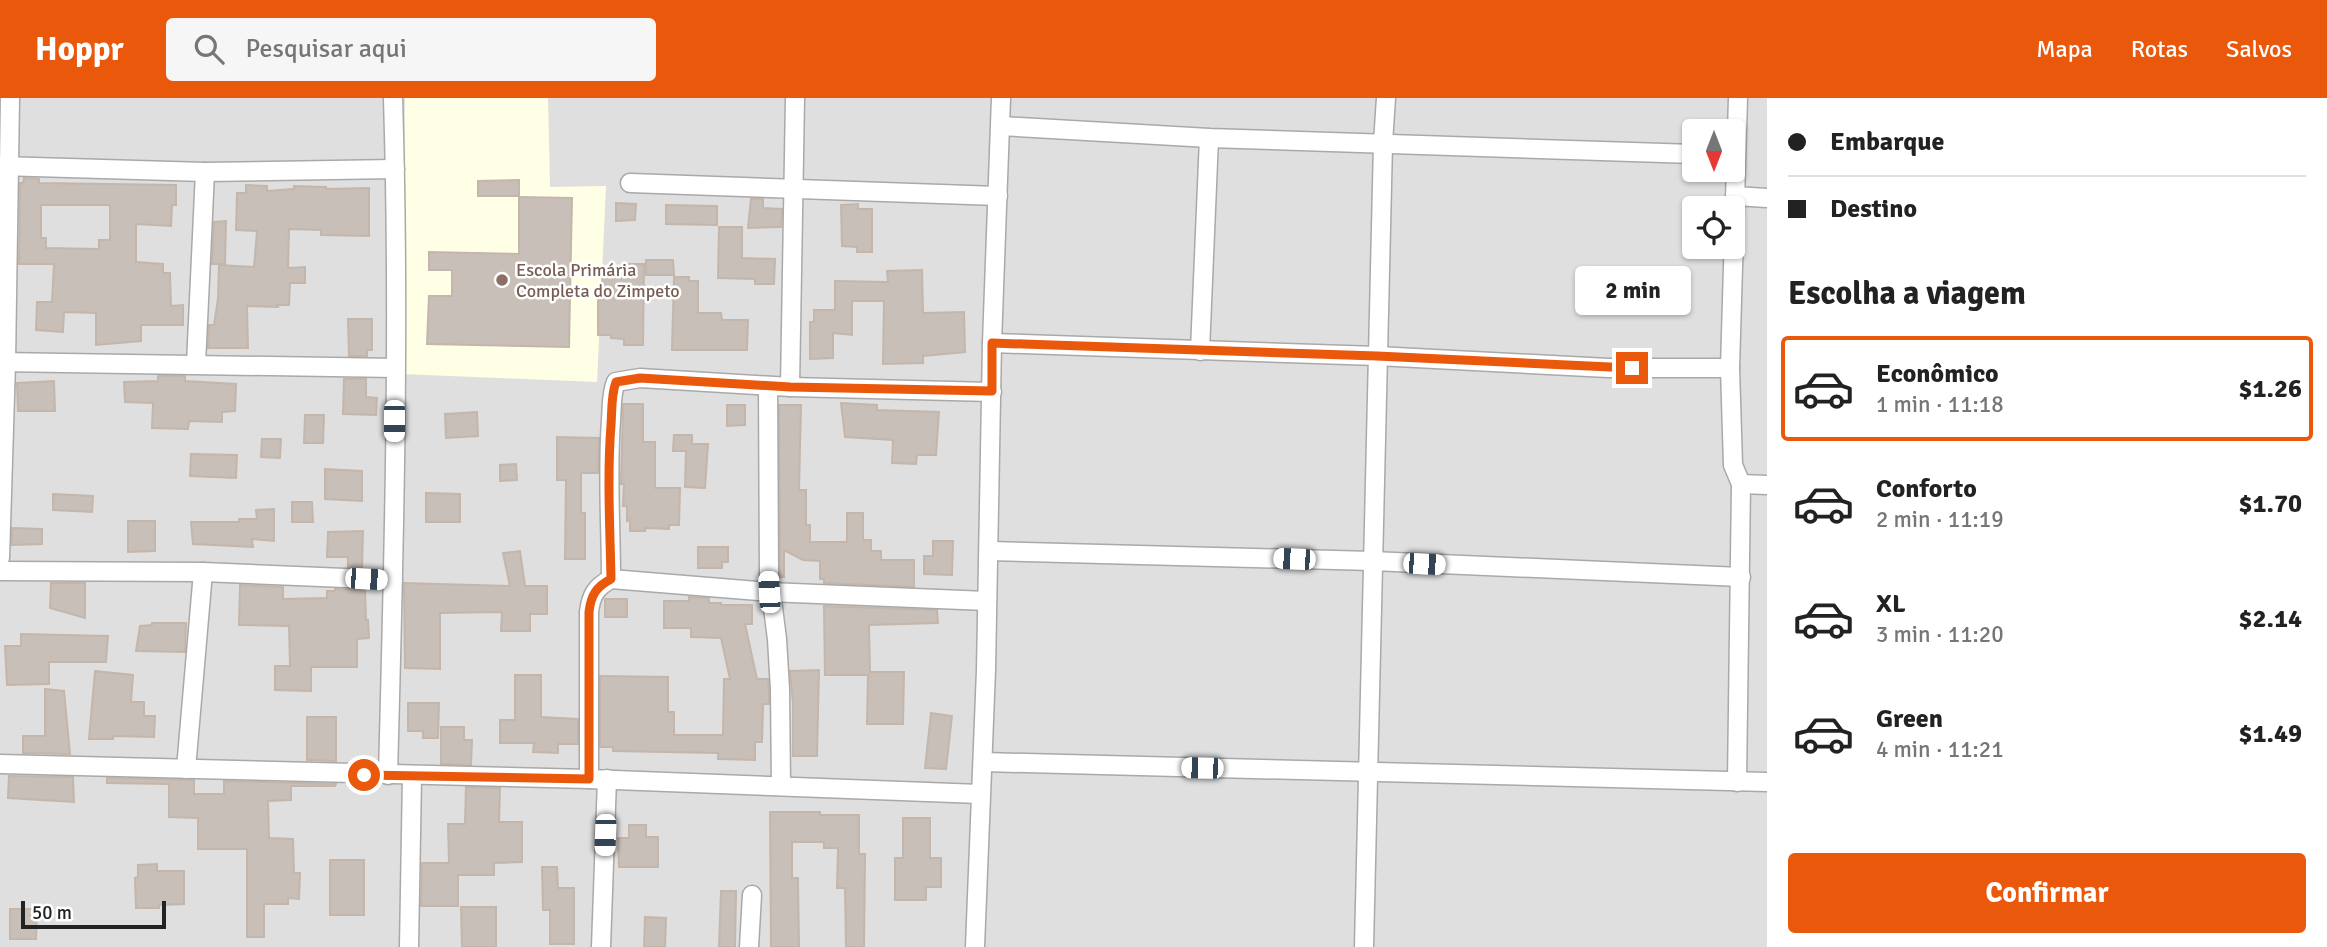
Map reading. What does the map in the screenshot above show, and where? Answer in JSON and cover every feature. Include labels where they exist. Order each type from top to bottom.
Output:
[{"type":"street","points":[[0,558],[5,166],[10,98]]},
{"type":"street","points":[[388,775],[395,368],[393,98]]},
{"type":"street","points":[[790,387],[795,98]]},
{"type":"street","points":[[975,947],[983,762],[992,343],[1001,98]]},
{"type":"street","points":[[1364,947],[1382,143],[1386,98]]},
{"type":"street","points":[[1737,119],[1738,98]]},
{"type":"street","points":[[1001,126],[1209,138],[1682,154]]},
{"type":"street","points":[[1200,351],[1209,138]]},
{"type":"street","points":[[5,166],[205,172],[395,169]]},
{"type":"street","points":[[196,364],[205,172]]},
{"type":"street","points":[[1735,182],[1735,196]]},
{"type":"street","points":[[630,183],[998,196]]},
{"type":"street","points":[[1745,197],[1767,198]]},
{"type":"street","points":[[1733,259],[1730,368],[1733,465],[1741,484],[1737,782]]},
{"type":"street","points":[[992,343],[1377,356],[1608,368],[1730,368]]},
{"type":"street","points":[[3,363],[395,368]]},
{"type":"street","points":[[611,579],[608,505],[613,389],[616,382],[640,378],[790,387],[992,391]]},
{"type":"street","points":[[768,386],[769,592],[777,639],[781,786]]},
{"type":"street","points":[[1741,484],[1767,485]]},
{"type":"street","points":[[989,551],[1372,561],[1741,577]]},
{"type":"street","points":[[0,571],[203,572],[393,580]]},
{"type":"street","points":[[187,769],[203,572]]},
{"type":"street","points":[[601,947],[598,779],[589,612],[590,597],[600,585],[611,579],[769,592],[987,601]]},
{"type":"street","points":[[983,762],[1767,782]]},
{"type":"street","points":[[0,764],[598,779],[980,794]]},
{"type":"street","points":[[409,947],[412,776]]},
{"type":"street","points":[[749,947],[752,895]]},
{"type":"shaded area","points":[[0,98],[1767,98],[1767,947],[0,947]]},
{"type":"shaded area","name":"Escola Primária Completa do Zimpeto","points":[[405,98],[548,98],[550,187],[606,186],[597,382],[402,374]]},
{"type":"building","points":[[24,178],[39,179],[39,183],[176,185],[176,205],[172,205],[171,226],[136,224],[136,262],[163,264],[163,273],[170,273],[171,306],[183,305],[183,325],[141,325],[141,341],[96,345],[96,313],[64,312],[63,332],[36,330],[37,302],[52,302],[54,264],[19,264],[20,183],[23,183]],"holes":[[[41,205],[110,205],[110,240],[99,240],[99,249],[46,248],[46,238],[41,238]]]},
{"type":"building","points":[[519,180],[519,196],[478,196],[478,181]]},
{"type":"building","points":[[246,185],[267,186],[267,191],[294,189],[294,186],[326,189],[369,188],[369,236],[321,235],[321,230],[289,229],[288,268],[305,267],[305,283],[290,283],[289,305],[247,306],[248,348],[208,348],[209,325],[214,325],[218,299],[219,265],[254,267],[257,231],[236,230],[237,193],[246,193]]},
{"type":"building","points":[[519,197],[572,198],[569,347],[427,344],[429,296],[452,296],[452,270],[429,270],[429,252],[519,254]]},
{"type":"building","points":[[751,199],[763,199],[763,208],[782,209],[781,227],[748,228]]},
{"type":"building","points":[[616,203],[636,204],[635,220],[616,221]]},
{"type":"building","points":[[858,204],[858,209],[872,209],[872,252],[857,252],[857,247],[842,246],[841,205]]},
{"type":"building","points":[[666,205],[717,206],[717,225],[666,224]]},
{"type":"building","points":[[226,221],[225,264],[212,264],[214,222]]},
{"type":"building","points":[[719,227],[742,227],[742,258],[775,259],[774,284],[755,284],[755,279],[718,278]]},
{"type":"building","points":[[646,260],[673,260],[674,275],[646,275]]},
{"type":"building","points":[[625,264],[644,264],[643,345],[624,345],[624,339],[598,335],[598,300],[603,300],[602,274],[625,273]]},
{"type":"building","points":[[922,270],[923,313],[964,312],[965,352],[923,356],[923,363],[883,364],[884,301],[852,301],[852,335],[833,333],[833,358],[810,359],[810,322],[814,322],[814,310],[835,310],[835,281],[888,282],[887,271]]},
{"type":"building","points":[[674,277],[689,277],[689,281],[698,281],[698,313],[721,313],[722,320],[748,320],[747,350],[672,350]]},
{"type":"building","points":[[348,319],[372,319],[372,350],[367,350],[367,356],[349,356]]},
{"type":"building","points":[[158,376],[185,376],[185,381],[236,384],[235,411],[222,412],[222,422],[189,421],[188,429],[152,428],[153,403],[125,402],[124,382],[158,381]]},
{"type":"building","points":[[344,379],[366,379],[366,397],[377,398],[376,415],[343,414]]},
{"type":"building","points":[[54,381],[55,411],[18,411],[17,383]]},
{"type":"building","points":[[841,403],[877,405],[877,410],[939,412],[936,455],[917,455],[916,464],[892,463],[893,440],[845,437]]},
{"type":"building","points":[[623,404],[643,404],[643,442],[655,442],[655,488],[680,488],[679,525],[669,525],[669,529],[645,528],[645,531],[630,531],[627,506],[623,506],[624,484],[621,484]]},
{"type":"building","points":[[727,405],[745,405],[745,425],[727,426]]},
{"type":"building","points":[[779,405],[801,405],[799,490],[806,490],[806,525],[810,525],[810,542],[847,542],[847,513],[863,513],[863,540],[871,540],[871,551],[881,551],[881,560],[914,560],[914,587],[824,583],[824,579],[820,579],[820,561],[803,560],[784,550],[784,577],[780,577]]},
{"type":"building","points":[[477,412],[478,436],[446,438],[445,414]]},
{"type":"building","points":[[305,415],[324,415],[323,443],[304,443]]},
{"type":"building","points":[[674,435],[692,435],[692,444],[708,444],[705,488],[685,487],[686,451],[673,451]]},
{"type":"building","points":[[557,437],[599,438],[598,473],[581,473],[581,513],[585,513],[585,559],[565,559],[566,480],[557,480]]},
{"type":"building","points":[[262,439],[281,439],[280,458],[261,457]]},
{"type":"building","points":[[191,454],[237,455],[236,478],[190,476]]},
{"type":"building","points":[[516,464],[517,480],[500,481],[500,465]]},
{"type":"building","points":[[325,469],[362,471],[362,501],[325,499]]},
{"type":"building","points":[[426,493],[460,494],[460,522],[426,522]]},
{"type":"building","points":[[53,494],[93,496],[92,512],[53,510]]},
{"type":"building","points":[[292,502],[312,502],[313,522],[292,522]]},
{"type":"building","points":[[274,509],[274,541],[252,539],[253,547],[193,544],[191,522],[239,522],[239,519],[257,519],[256,510]]},
{"type":"building","points":[[128,521],[155,521],[155,551],[128,552]]},
{"type":"building","points":[[12,528],[42,529],[42,544],[12,545]]},
{"type":"building","points":[[363,531],[362,567],[348,567],[348,557],[327,557],[328,532]]},
{"type":"building","points":[[933,541],[953,541],[952,575],[924,574],[924,556],[933,556]]},
{"type":"building","points":[[698,547],[728,547],[728,562],[722,562],[722,568],[698,568]]},
{"type":"building","points":[[520,551],[525,586],[547,586],[547,614],[530,614],[530,631],[501,631],[502,612],[440,613],[440,669],[405,668],[404,583],[510,586],[503,553]]},
{"type":"building","points":[[51,583],[85,583],[85,618],[50,608]]},
{"type":"building","points":[[240,585],[283,587],[283,599],[327,598],[327,591],[335,589],[365,590],[369,638],[357,639],[357,667],[311,667],[311,691],[275,690],[275,666],[290,666],[289,626],[239,625]]},
{"type":"building","points":[[689,597],[709,598],[709,603],[721,605],[752,605],[752,624],[745,624],[757,679],[768,679],[769,689],[769,704],[763,704],[762,742],[755,742],[755,760],[718,759],[718,753],[613,751],[613,747],[600,747],[600,676],[668,677],[668,712],[674,712],[674,735],[723,735],[724,679],[730,679],[721,638],[691,637],[691,628],[664,628],[664,601],[689,601]]},
{"type":"building","points":[[605,599],[627,599],[627,617],[605,617]]},
{"type":"building","points":[[824,606],[937,610],[938,623],[869,625],[870,672],[904,672],[903,724],[867,724],[868,675],[825,675]]},
{"type":"building","points":[[152,623],[186,623],[185,652],[136,651],[140,626]]},
{"type":"building","points":[[21,634],[108,636],[106,662],[49,662],[49,684],[7,685],[5,646],[21,646]]},
{"type":"building","points":[[819,670],[817,756],[793,756],[790,671]]},
{"type":"building","points":[[95,671],[133,675],[131,702],[144,702],[144,716],[155,716],[154,737],[113,736],[113,739],[89,739]]},
{"type":"building","points":[[515,675],[541,675],[541,717],[578,719],[578,744],[558,744],[558,753],[533,752],[534,743],[500,743],[500,720],[515,720]]},
{"type":"building","points":[[45,689],[64,691],[70,754],[23,753],[23,736],[45,736]]},
{"type":"building","points":[[408,703],[439,703],[438,738],[423,738],[423,731],[408,731]]},
{"type":"building","points":[[931,713],[952,716],[946,769],[925,768]]},
{"type":"building","points":[[307,717],[336,717],[336,761],[307,760]]},
{"type":"building","points":[[441,727],[464,727],[464,740],[472,740],[471,765],[441,764]]},
{"type":"building","points":[[9,776],[73,777],[74,802],[8,798]]},
{"type":"building","points":[[107,778],[194,780],[194,794],[224,794],[224,781],[336,784],[291,786],[291,800],[268,801],[269,838],[293,839],[294,873],[300,873],[299,899],[288,898],[288,904],[264,904],[264,937],[247,937],[247,849],[198,849],[198,818],[169,817],[169,784],[107,783]]},
{"type":"building","points":[[466,787],[500,788],[499,822],[522,822],[522,862],[494,863],[494,875],[458,875],[458,906],[421,906],[422,863],[449,863],[448,824],[465,824]]},
{"type":"building","points":[[770,812],[859,815],[859,854],[865,854],[864,947],[846,947],[845,888],[837,888],[838,848],[824,848],[824,842],[792,842],[792,878],[798,878],[799,947],[771,947]]},
{"type":"building","points":[[903,818],[930,818],[930,858],[941,858],[941,887],[926,887],[926,900],[895,900],[895,858],[903,858]]},
{"type":"building","points":[[629,825],[646,825],[646,837],[658,837],[658,867],[619,867],[618,838],[629,838]]},
{"type":"building","points":[[330,860],[364,860],[364,915],[330,915]]},
{"type":"building","points":[[157,864],[157,871],[184,871],[184,904],[136,908],[135,878],[138,877],[138,865]]},
{"type":"building","points":[[542,867],[557,867],[558,888],[574,888],[574,944],[550,944],[550,910],[543,910]]},
{"type":"building","points":[[721,891],[736,891],[735,947],[719,947]]},
{"type":"building","points":[[461,907],[496,907],[496,947],[462,947]]},
{"type":"building","points":[[10,909],[37,909],[36,939],[10,939]]},
{"type":"building","points":[[645,917],[666,918],[665,947],[644,947]]},
{"type":"place","name":"Escola Primária Completa do Zimpeto","points":[[502,280]]},
{"type":"route","points":[[364,775],[589,779],[590,597],[600,585],[611,579],[608,505],[610,432],[613,389],[616,382],[622,379],[790,387],[992,391],[992,343],[1632,368]]}]
